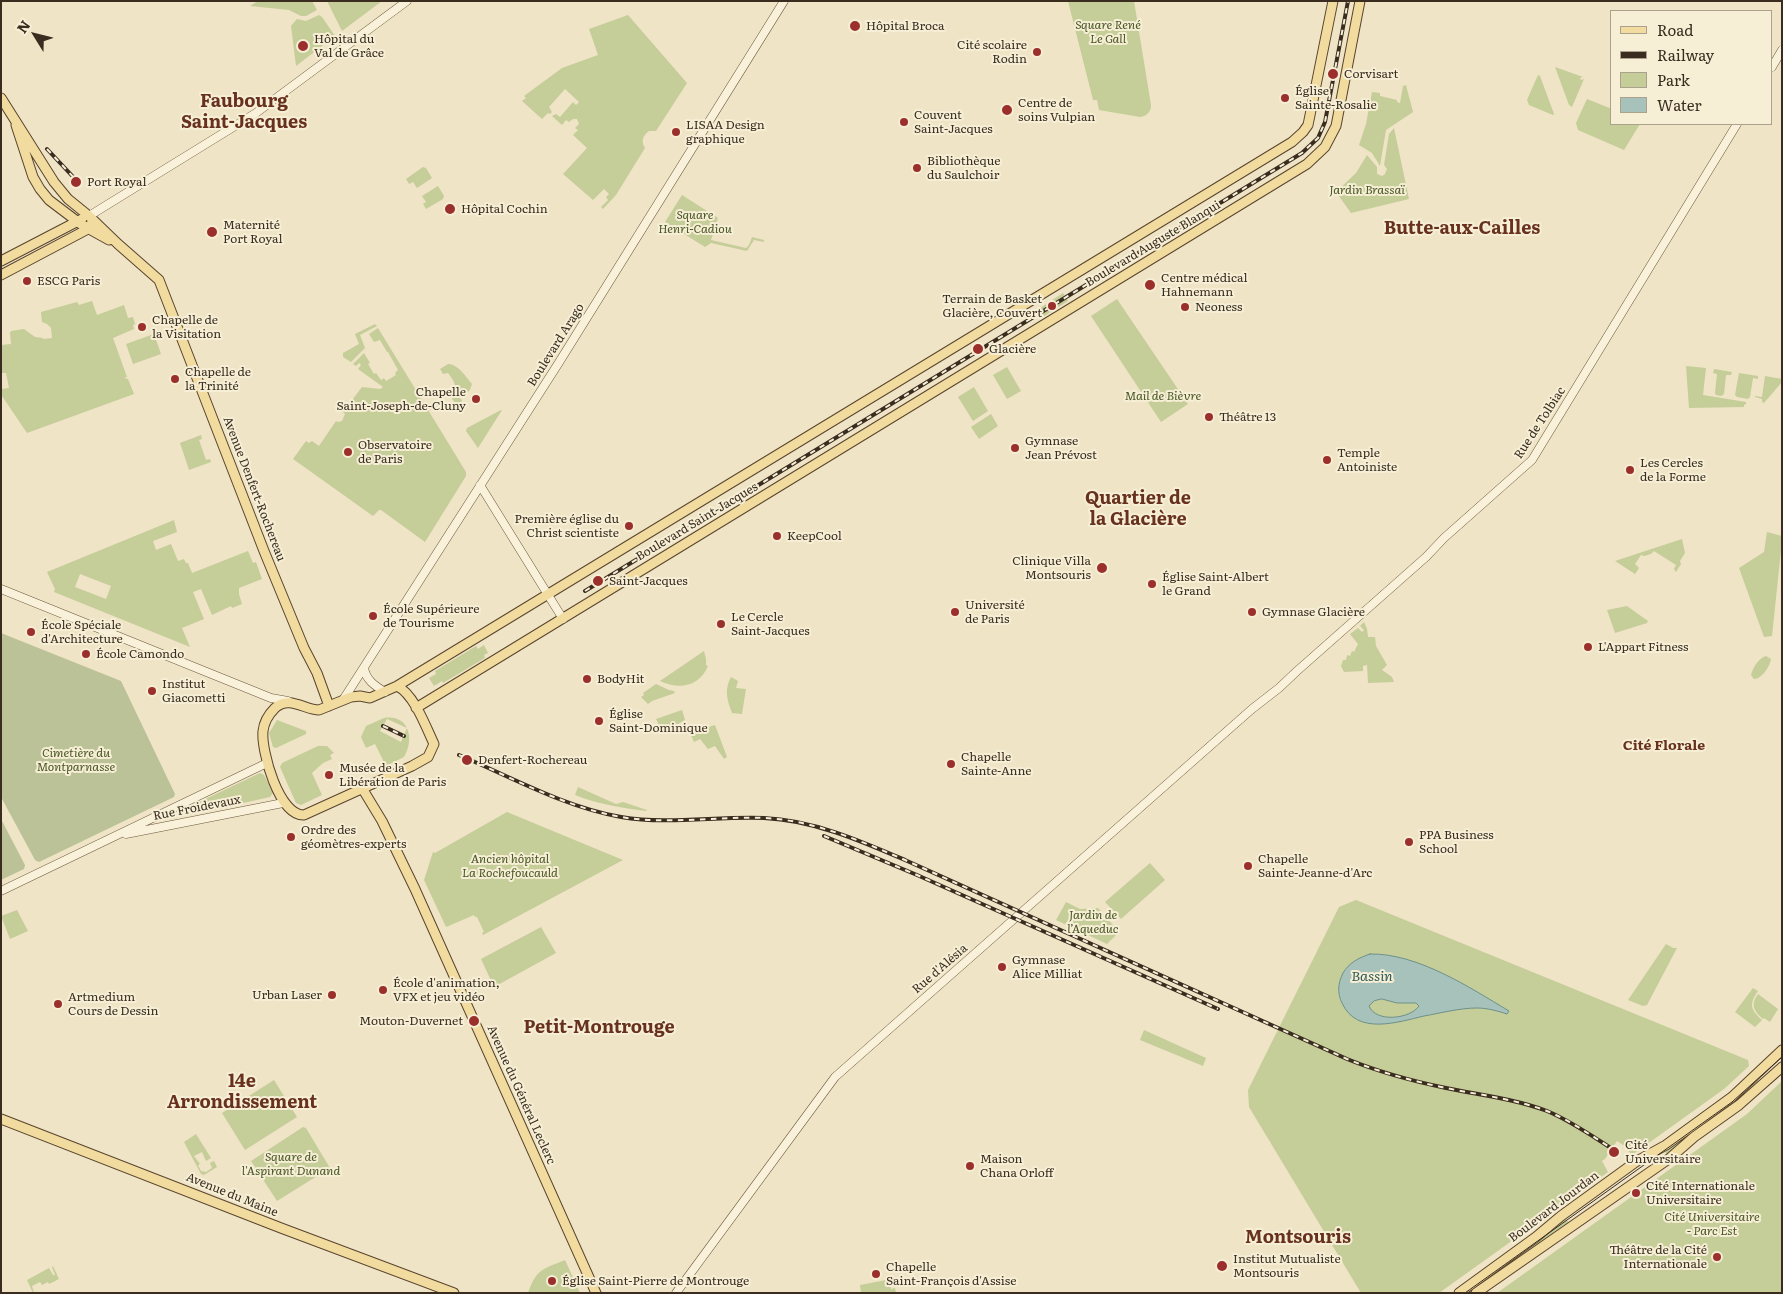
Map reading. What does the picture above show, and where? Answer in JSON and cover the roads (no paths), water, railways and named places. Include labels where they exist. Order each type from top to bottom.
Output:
[{"type":"main road","points":[[1,261],[89,216],[256,113],[407,1]]},
{"type":"main road","name":"Boulevard Arago","points":[[343,700],[558,364],[784,1]]},
{"type":"main road","name":"Boulevard Auguste Blanqui","points":[[827,426],[1292,142],[1303,132],[1310,118],[1333,1]]},
{"type":"main road","name":"Boulevard Auguste Blanqui","points":[[862,436],[1316,157],[1325,147],[1336,126],[1360,1]]},
{"type":"main road","points":[[1773,65],[1782,50]]},
{"type":"main road","points":[[1,98],[62,192],[118,244]]},
{"type":"main road","points":[[15,120],[33,177],[49,200],[77,222],[118,244]]},
{"type":"main road","name":"Rue de Tolbiac","points":[[1262,701],[1426,557],[1444,538],[1532,460],[1736,125]]},
{"type":"main road","points":[[1,276],[88,229],[92,222],[89,216]]},
{"type":"main road","name":"Avenue Denfert-Rochereau","points":[[118,244],[159,280],[264,551],[304,648],[317,673],[329,706]]},
{"type":"main road","name":"Boulevard Saint-Jacques","points":[[329,706],[360,696],[370,698],[397,686],[827,426]]},
{"type":"main road","name":"Boulevard Saint-Jacques","points":[[416,708],[862,436]]},
{"type":"main road","points":[[480,485],[562,619]]},
{"type":"main road","points":[[1,589],[275,703],[292,702],[314,710],[329,706]]},
{"type":"main road","points":[[364,668],[366,676],[371,682],[385,692]]},
{"type":"main road","points":[[275,703],[263,728],[267,763],[283,802],[294,812],[301,815],[412,766],[428,756],[434,744],[404,689],[397,686]]},
{"type":"main road","name":"Rue d'Alésia","points":[[676,1293],[835,1076],[1262,701]]},
{"type":"main road","name":"Rue Froidevaux","points":[[1,892],[267,763]]},
{"type":"main road","name":"Avenue du Général Leclerc","points":[[366,786],[438,939],[596,1293]]},
{"type":"main road","name":"Rue Froidevaux","points":[[115,836],[283,802]]},
{"type":"main road","name":"Boulevard Jourdan","points":[[1459,1293],[1637,1161],[1666,1145],[1732,1097],[1782,1050]]},
{"type":"main road","name":"Boulevard Jourdan","points":[[1476,1293],[1670,1158],[1694,1137],[1739,1105],[1782,1067]]},
{"type":"main road","name":"Avenue du Maine","points":[[1,1119],[454,1293]]},
{"type":"water","name":"Bassin","points":[[1370,954],[1388,955],[1424,965],[1460,982],[1509,1011],[1507,1014],[1477,1008],[1464,1009],[1379,1024],[1357,1020],[1342,1003],[1339,996],[1339,984],[1348,966]],"holes":[[[1382,999],[1397,1003],[1416,1003],[1419,1006],[1408,1014],[1393,1017],[1379,1015],[1369,1006],[1374,1001]]]},
{"type":"tram line","points":[[1465,1293],[1732,1102],[1782,1057]]},
{"type":"railway","points":[[585,591],[1302,153],[1318,138],[1325,122],[1348,1]]},
{"type":"railway","points":[[47,149],[77,181]]},
{"type":"railway","points":[[383,726],[404,736]]},
{"type":"railway","points":[[459,755],[558,799],[621,817],[657,820],[764,818],[819,827],[905,860],[1347,1059],[1408,1079],[1510,1100],[1547,1111],[1564,1119],[1614,1150]]},
{"type":"railway","points":[[824,836],[917,875],[1218,1009]]},
{"type":"place","name":"Hôpital Broca","points":[[855,26]]},
{"type":"place","name":"Hôpital du Val de Grâce","points":[[303,46]]},
{"type":"place","name":"Cité scolaire Rodin","points":[[1037,52]]},
{"type":"place","name":"Corvisart","points":[[1333,74]]},
{"type":"place","name":"Église Sainte-Rosalie","points":[[1285,98]]},
{"type":"place","name":"Centre de soins Vulpian","points":[[1007,110]]},
{"type":"place","name":"Couvent Saint-Jacques","points":[[904,122]]},
{"type":"place","name":"LISAA Design graphique","points":[[676,132]]},
{"type":"place","name":"Bibliothèque du Saulchoir","points":[[917,168]]},
{"type":"place","name":"Port Royal","points":[[76,182]]},
{"type":"place","name":"Hôpital Cochin","points":[[450,209]]},
{"type":"place","name":"Maternité Port Royal","points":[[212,232]]},
{"type":"place","name":"ESCG Paris","points":[[27,281]]},
{"type":"place","name":"Centre médical Hahnemann","points":[[1150,285]]},
{"type":"place","name":"Terrain de Basket Glacière, Couvert","points":[[1052,306]]},
{"type":"place","name":"Neoness","points":[[1185,307]]},
{"type":"place","name":"Chapelle de la Visitation","points":[[142,327]]},
{"type":"place","name":"Glacière","points":[[978,349]]},
{"type":"place","name":"Chapelle de la Trinité","points":[[175,379]]},
{"type":"place","name":"Chapelle Saint-Joseph-de-Cluny","points":[[476,399]]},
{"type":"place","name":"Théâtre 13","points":[[1209,417]]},
{"type":"place","name":"Gymnase Jean Prévost","points":[[1015,448]]},
{"type":"place","name":"Observatoire de Paris","points":[[348,452]]},
{"type":"place","name":"Temple Antoiniste","points":[[1327,460]]},
{"type":"place","name":"Les Cercles de la Forme","points":[[1630,470]]},
{"type":"place","name":"Première église du Christ scientiste","points":[[629,526]]},
{"type":"place","name":"KeepCool","points":[[777,536]]},
{"type":"place","name":"Clinique Villa Montsouris","points":[[1102,568]]},
{"type":"place","name":"Saint-Jacques","points":[[598,581]]},
{"type":"place","name":"Église Saint-Albert le Grand","points":[[1152,584]]},
{"type":"place","name":"Université de Paris","points":[[955,612]]},
{"type":"place","name":"Gymnase Glacière","points":[[1252,612]]},
{"type":"place","name":"École Supérieure de Tourisme","points":[[373,616]]},
{"type":"place","name":"Le Cercle Saint-Jacques","points":[[721,624]]},
{"type":"place","name":"École Spéciale d'Architecture","points":[[31,632]]},
{"type":"place","name":"L'Appart Fitness","points":[[1588,647]]},
{"type":"place","name":"École Camondo","points":[[86,654]]},
{"type":"place","name":"BodyHit","points":[[587,679]]},
{"type":"place","name":"Institut Giacometti","points":[[152,691]]},
{"type":"place","name":"Église Saint-Dominique","points":[[599,721]]},
{"type":"place","name":"Denfert-Rochereau","points":[[467,760]]},
{"type":"place","name":"Chapelle Sainte-Anne","points":[[951,764]]},
{"type":"place","name":"Musée de la Libération de Paris","points":[[329,775]]},
{"type":"place","name":"Ordre des géomètres-experts","points":[[291,837]]},
{"type":"place","name":"PPA Business School","points":[[1409,842]]},
{"type":"place","name":"Chapelle Sainte-Jeanne-d'Arc","points":[[1248,866]]},
{"type":"place","name":"Gymnase Alice Milliat","points":[[1002,967]]},
{"type":"place","name":"École d'animation, VFX et jeu vidéo","points":[[383,990]]},
{"type":"place","name":"Urban Laser","points":[[332,995]]},
{"type":"place","name":"Artmedium Cours de Dessin","points":[[58,1004]]},
{"type":"place","name":"Mouton-Duvernet","points":[[474,1021]]},
{"type":"place","name":"Cité Universitaire","points":[[1614,1152]]},
{"type":"place","name":"Maison Chana Orloff","points":[[970,1166]]},
{"type":"place","name":"Cité Internationale Universitaire","points":[[1636,1193]]},
{"type":"place","name":"Théâtre de la Cité Internationale","points":[[1717,1257]]},
{"type":"place","name":"Institut Mutualiste Montsouris","points":[[1222,1266]]},
{"type":"place","name":"Chapelle Saint-François d'Assise","points":[[876,1274]]},
{"type":"place","name":"Église Saint-Pierre de Montrouge","points":[[552,1281]]},
{"type":"district","name":"Faubourg Saint-Jacques","points":[[244,112]]},
{"type":"district","name":"Butte-aux-Cailles","points":[[1462,229]]},
{"type":"district","name":"Quartier de la Glacière","points":[[1138,509]]},
{"type":"district","name":"Cité Florale","points":[[1664,746]]},
{"type":"district","name":"Petit-Montrouge","points":[[599,1028]]},
{"type":"district","name":"14e Arrondissement","points":[[242,1092]]},
{"type":"district","name":"Montsouris","points":[[1298,1238]]},
{"type":"park label","name":"Square René Le Gall","points":[[1108,32]]},
{"type":"park label","name":"Jardin Brassaï","points":[[1367,190]]},
{"type":"park label","name":"Square Henri-Cadiou","points":[[695,222]]},
{"type":"park label","name":"Mail de Bièvre","points":[[1163,396]]},
{"type":"park label","name":"Cimetière du Montparnasse","points":[[76,760]]},
{"type":"park label","name":"Ancien hôpital La Rochefoucauld","points":[[510,866]]},
{"type":"park label","name":"Jardin de l’Aqueduc","points":[[1093,922]]},
{"type":"park label","name":"Square de l'Aspirant Dunand","points":[[291,1164]]},
{"type":"park label","name":"Cité Universitaire - Parc Est","points":[[1712,1224]]}]
